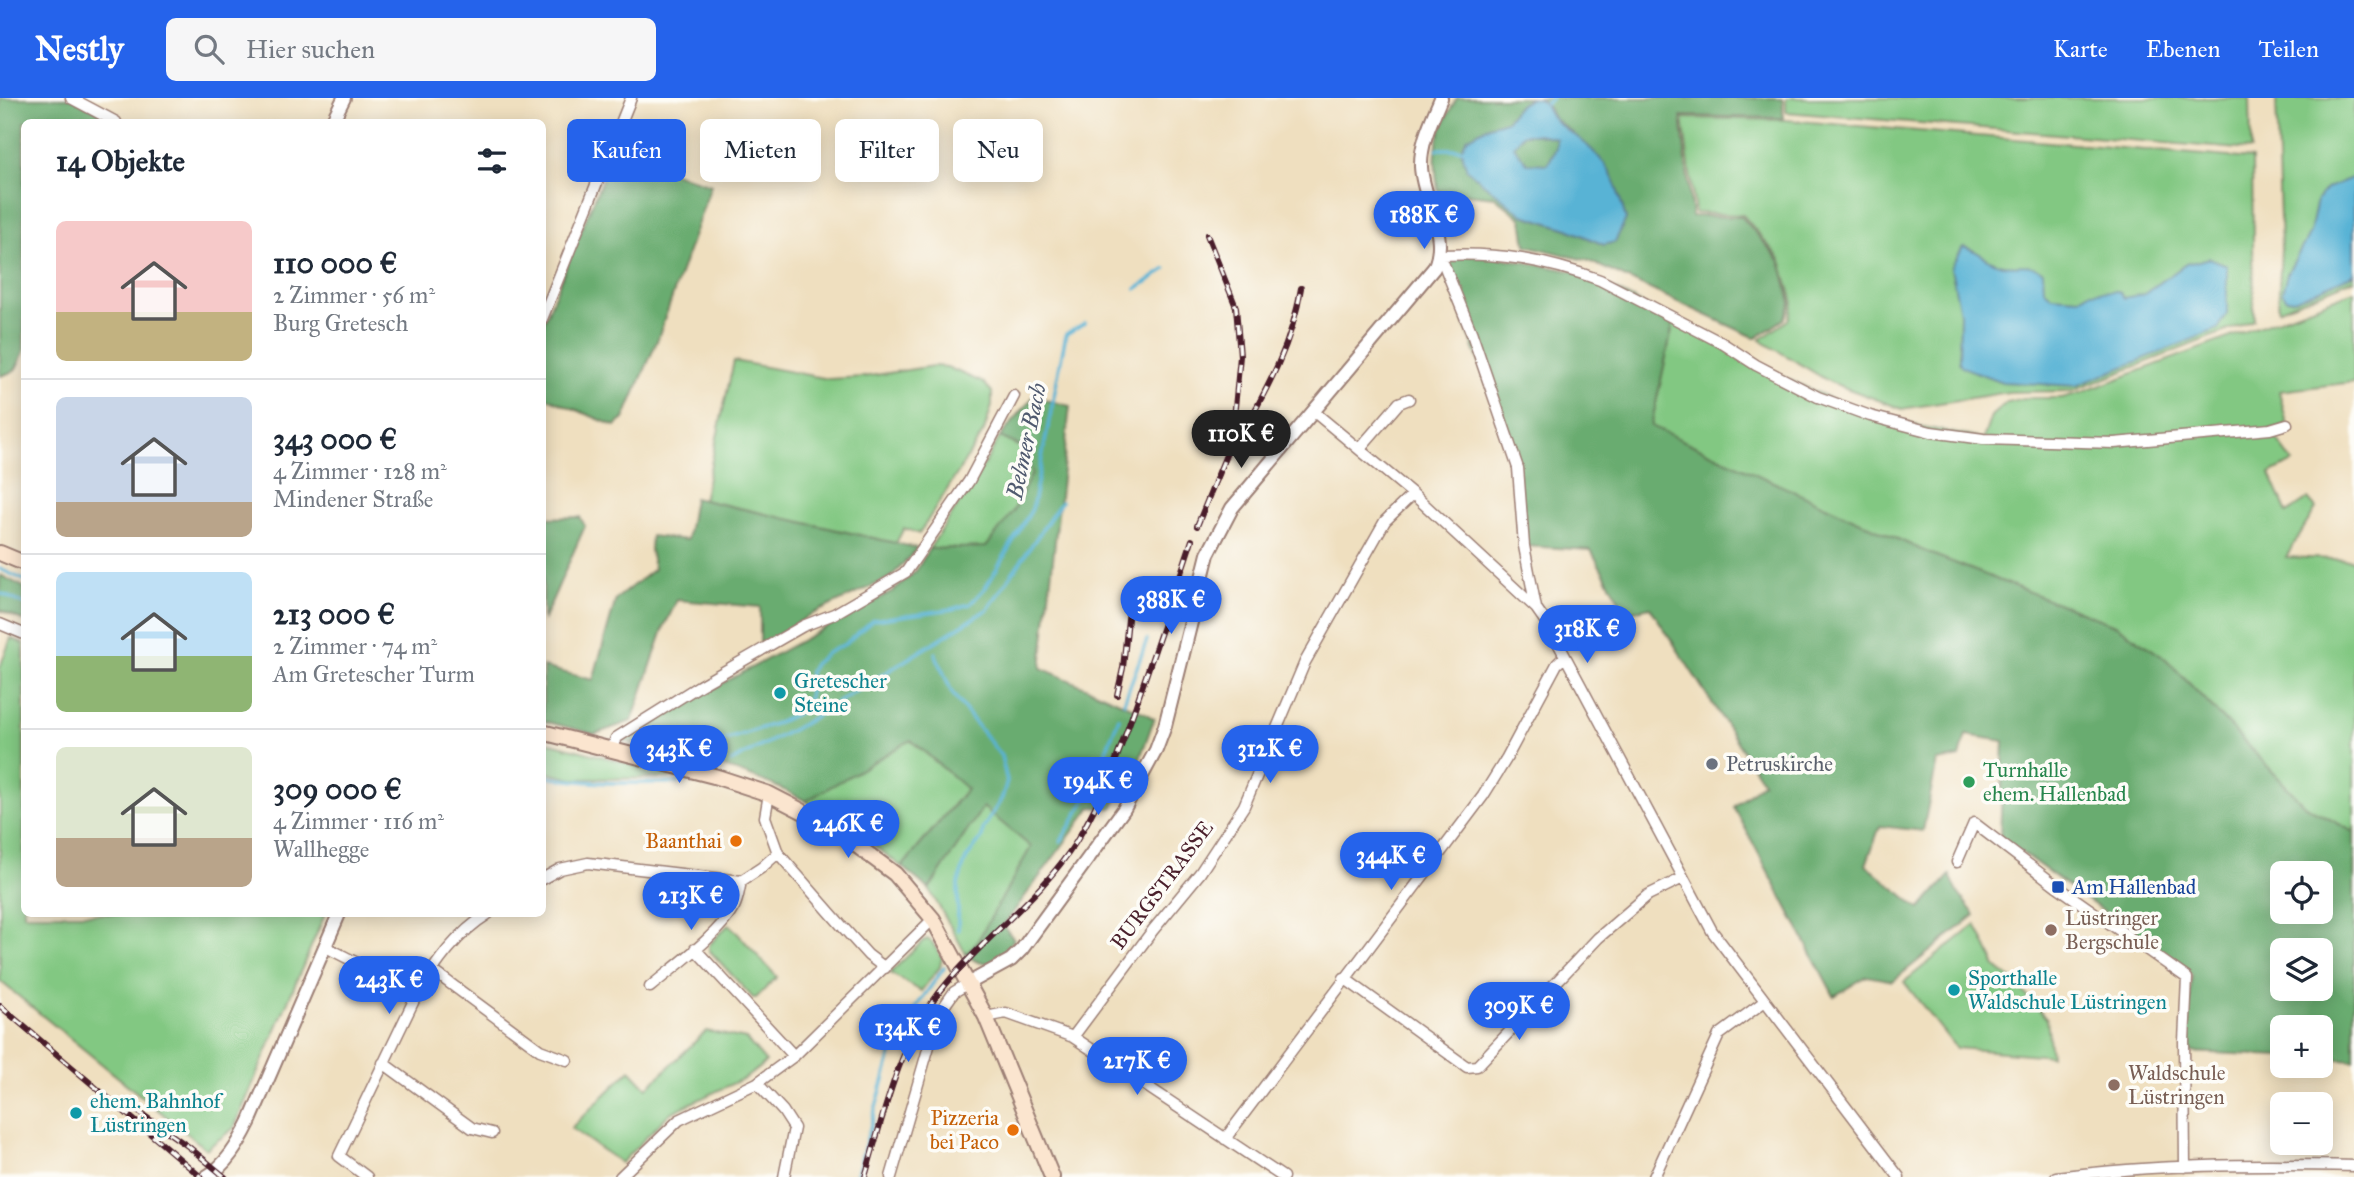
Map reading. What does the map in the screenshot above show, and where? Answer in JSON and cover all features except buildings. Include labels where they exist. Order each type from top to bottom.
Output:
[{"type":"main road","points":[[0,553],[21,562]]},
{"type":"main road","points":[[546,733],[714,776],[769,794],[819,819],[895,874],[933,919],[969,984],[986,1017],[1052,1177]]},
{"type":"street","points":[[71,98],[110,119]]},
{"type":"street","points":[[334,119],[344,98]]},
{"type":"street","points":[[546,309],[631,98]]},
{"type":"street","points":[[1441,98],[1425,137],[1421,164],[1424,191],[1440,238],[1440,256],[1472,334],[1518,468],[1524,546],[1536,608]]},
{"type":"street","points":[[1440,256],[1477,253],[1528,258],[1600,280],[1722,343],[1756,365],[1818,397],[1870,416],[1931,432],[1983,439],[2114,443],[2270,429],[2287,424]]},
{"type":"street","points":[[891,1177],[938,1015],[954,992],[1011,960],[1022,949],[1124,809],[1145,774],[1165,726],[1213,542],[1240,498],[1434,268],[1440,256]]},
{"type":"street","points":[[612,750],[616,738],[699,686],[803,626],[834,614],[906,572],[969,481],[1014,396]]},
{"type":"street","points":[[1360,448],[1399,403],[1409,399]]},
{"type":"street","points":[[1313,411],[1413,494],[1536,608],[1565,656],[1712,931],[1899,1177]]},
{"type":"street","name":"BURGSTRASSE","points":[[1073,1037],[1153,930],[1200,873],[1244,806],[1305,662],[1385,521],[1413,494]]},
{"type":"street","points":[[0,624],[21,633]]},
{"type":"street","points":[[1225,1139],[1483,796],[1557,664],[1565,656]]},
{"type":"street","points":[[769,794],[765,817],[778,853],[868,955],[885,968]]},
{"type":"street","points":[[1957,862],[1975,824],[2058,887],[2187,978],[2184,1054],[2185,1167]]},
{"type":"street","points":[[546,877],[560,869],[587,863],[741,881],[778,853]]},
{"type":"street","points":[[1344,978],[1466,1067],[1477,1066],[1598,938],[1648,895],[1684,878]]},
{"type":"street","points":[[650,987],[727,919],[736,905],[741,881]]},
{"type":"street","points":[[206,1177],[216,1170],[239,1142],[338,917]]},
{"type":"street","points":[[367,1177],[339,1156],[417,994],[432,970],[468,926],[483,917]]},
{"type":"street","points":[[620,1177],[679,1119],[757,1083],[794,1056],[933,919]]},
{"type":"street","points":[[326,947],[417,994]]},
{"type":"street","points":[[695,949],[794,1056]]},
{"type":"street","points":[[432,970],[540,1050],[567,1060]]},
{"type":"street","points":[[1654,1177],[1719,1035],[1765,1001]]},
{"type":"street","points":[[986,1017],[1006,1013],[1073,1037],[1283,1177]]},
{"type":"street","points":[[383,1063],[471,1128],[492,1133]]},
{"type":"street","points":[[757,1083],[783,1111],[794,1128],[784,1177]]},
{"type":"street","points":[[2056,1177],[2185,1167],[2354,1166]]},
{"type":"green space","points":[[0,98],[73,98],[112,119],[21,119],[21,358],[15,371],[0,376]]},
{"type":"green space","points":[[1457,98],[1531,98],[1520,104],[1506,121],[1489,126],[1498,194],[1523,215],[1568,229],[1604,245],[1573,133],[1553,118],[1546,104],[1538,98],[1783,98],[1783,118],[1681,116],[1692,216],[1742,217],[1780,261],[1791,303],[1784,319],[1756,338],[1589,261],[1526,245],[1522,219],[1495,197],[1438,191],[1435,163],[1437,142]]},
{"type":"green space","points":[[1786,98],[2250,98],[2251,150],[1786,112]]},
{"type":"green space","points":[[2276,98],[2354,98],[2354,279],[2278,310],[2281,249]]},
{"type":"green space","points":[[1683,118],[1786,120],[2252,159],[2254,320],[2073,391],[2009,392],[1902,409],[1830,382],[1760,340],[1788,320],[1793,303],[1781,260],[1743,215],[1695,213]]},
{"type":"green space","points":[[1523,134],[1556,138],[1556,148],[1548,164],[1527,164],[1514,146]]},
{"type":"green space","points":[[686,177],[711,185],[657,341],[624,419],[615,426],[546,397],[546,316],[601,182],[686,182]]},
{"type":"green space","points":[[1477,253],[1582,273],[1674,320],[1651,426],[1926,552],[2117,626],[2166,659],[2305,806],[2354,832],[2354,1060],[2333,1059],[2333,1015],[2270,1015],[2270,1056],[2185,1052],[2192,975],[2000,837],[2004,741],[1966,735],[1960,757],[1937,761],[1923,831],[1880,826],[1866,865],[1920,909],[1950,875],[1958,893],[1975,915],[1893,981],[1867,976],[1834,996],[1734,807],[1763,782],[1650,607],[1626,613],[1591,550],[1524,546],[1518,468],[1440,256]]},
{"type":"green space","points":[[2354,291],[2354,382],[2279,391],[2287,424],[2270,430],[2293,462],[2270,474],[2287,513],[2308,499],[2316,508],[2286,557],[2354,560],[2354,832],[2305,806],[2166,659],[2117,626],[1926,552],[1651,426],[1674,320],[1756,365],[1870,416],[1983,439],[1991,416],[2007,402],[2024,398],[2062,398],[2083,392]]},
{"type":"green space","points":[[734,361],[829,379],[863,377],[933,366],[947,367],[984,383],[992,392],[992,406],[984,431],[919,534],[904,528],[896,543],[703,500]]},
{"type":"green space","points":[[1033,397],[1070,406],[1041,668],[1154,719],[1137,767],[1112,808],[1091,807],[1003,926],[1014,939],[993,961],[980,963],[966,954],[977,942],[1031,847],[983,807],[929,889],[902,867],[967,789],[911,740],[806,801],[739,772],[623,741],[625,736],[893,591],[916,571],[929,549],[986,547],[1013,512],[1032,473],[1026,449],[1000,437]]},
{"type":"green space","points":[[1000,437],[1026,449],[1032,473],[1013,512],[986,548],[929,549],[976,478]]},
{"type":"green space","points":[[694,498],[918,548],[890,578],[810,615],[760,647],[760,607],[677,600],[664,627],[632,721],[595,734],[546,722],[546,668],[593,680],[616,599],[654,569],[650,550],[651,536],[687,540]]},
{"type":"green space","points":[[580,517],[585,526],[546,614],[546,518]]},
{"type":"green space","points":[[0,575],[21,586],[21,620],[0,610]]},
{"type":"green space","points":[[11,638],[21,643],[21,917],[324,917],[234,1128],[206,1149],[0,981],[0,667]]},
{"type":"green space","points":[[924,677],[1032,847],[977,942],[966,954],[929,889],[983,807]]},
{"type":"green space","points":[[910,740],[967,788],[902,867],[867,840],[806,801]]},
{"type":"green space","points":[[546,742],[673,775],[669,778],[573,779],[546,773]]},
{"type":"green space","points":[[729,924],[777,977],[756,998],[753,998],[709,950],[709,945]]},
{"type":"green space","points":[[1976,924],[1996,967],[2016,983],[2047,1019],[2051,1056],[1956,1048],[1904,982]]},
{"type":"green space","points":[[927,939],[942,958],[940,967],[921,991],[890,973]]},
{"type":"green space","points":[[706,1031],[746,1039],[766,1062],[747,1077],[670,1113],[621,1163],[571,1128],[630,1070],[647,1088]]},
{"type":"water","points":[[1531,98],[1540,100],[1557,122],[1580,139],[1606,166],[1615,183],[1626,219],[1615,242],[1604,245],[1568,229],[1523,215],[1467,170],[1461,149],[1467,138],[1489,126],[1506,121],[1520,104]],"holes":[[[1523,134],[1556,138],[1556,148],[1548,164],[1527,163],[1514,146]]]},
{"type":"water","points":[[2354,177],[2354,274],[2294,300],[2287,299],[2282,292],[2287,274],[2310,233],[2317,200],[2327,188]]},
{"type":"water","points":[[1963,247],[1999,264],[2037,268],[2043,271],[2044,289],[2052,296],[2080,298],[2090,292],[2119,291],[2124,298],[2144,294],[2186,264],[2210,258],[2227,265],[2227,314],[2218,329],[2076,386],[2002,382],[1962,367],[1959,362],[1960,313],[1951,268]]},
{"type":"waterway","name":"Belmer Bach","points":[[1546,104],[1552,98]]},
{"type":"waterway","name":"Belmer Bach","points":[[1437,149],[1461,149]]},
{"type":"waterway","name":"Belmer Bach","points":[[1136,289],[1166,269]]},
{"type":"waterway","name":"Belmer Bach","points":[[692,765],[698,757],[719,742],[777,723],[798,713],[809,696],[809,673],[814,664],[827,653],[845,644],[873,620],[970,604],[986,587],[1032,509],[1066,334],[1085,323]]},
{"type":"waterway","points":[[731,762],[803,724],[988,609],[1061,502]]},
{"type":"waterway","points":[[0,569],[21,579]]},
{"type":"waterway","name":"Belmer Bach","points":[[0,593],[21,603]]},
{"type":"waterway","points":[[1124,702],[1147,640]]},
{"type":"waterway","points":[[935,653],[952,693],[1001,756],[1007,781],[1002,798],[983,829],[982,838],[966,859],[958,884],[958,930]]},
{"type":"waterway","points":[[1061,841],[1088,796],[1119,718]]},
{"type":"waterway","name":"Belmer Bach","points":[[546,777],[593,782],[678,783],[685,774]]},
{"type":"waterway","points":[[856,1177],[892,1051],[914,1010],[944,968]]},
{"type":"railway","points":[[1197,526],[1228,450],[1233,428],[1240,356],[1236,307],[1207,235]]},
{"type":"railway","points":[[1234,449],[1266,390],[1283,351],[1291,331],[1301,288]]},
{"type":"railway","points":[[865,1177],[896,1075],[917,1027],[931,1004],[963,965],[1062,862],[1095,807],[1126,733],[1192,540]]},
{"type":"railway","points":[[1117,695],[1123,668],[1129,609]]},
{"type":"railway","points":[[0,1006],[201,1177]]},
{"type":"railway","points":[[136,1110],[189,1147],[225,1177]]},
{"type":"place","name":"Gretescher Steine","points":[[780,693]]},
{"type":"place","name":"Petruskirche","points":[[1712,764]]},
{"type":"place","name":"Turnhalle ehem. Hallenbad","points":[[1969,782]]},
{"type":"place","name":"Baanthai","points":[[736,841]]},
{"type":"place","name":"Am Hallenbad","points":[[2058,887]]},
{"type":"place","name":"Lüstringer Bergschule","points":[[2051,930]]},
{"type":"place","name":"Sporthalle Waldschule Lüstringen","points":[[1954,990]]},
{"type":"place","name":"Waldschule Lüstringen","points":[[2114,1085]]},
{"type":"place","name":"ehem. Bahnhof Lüstringen","points":[[76,1113]]},
{"type":"place","name":"Pizzeria bei Paco","points":[[1013,1130]]}]
